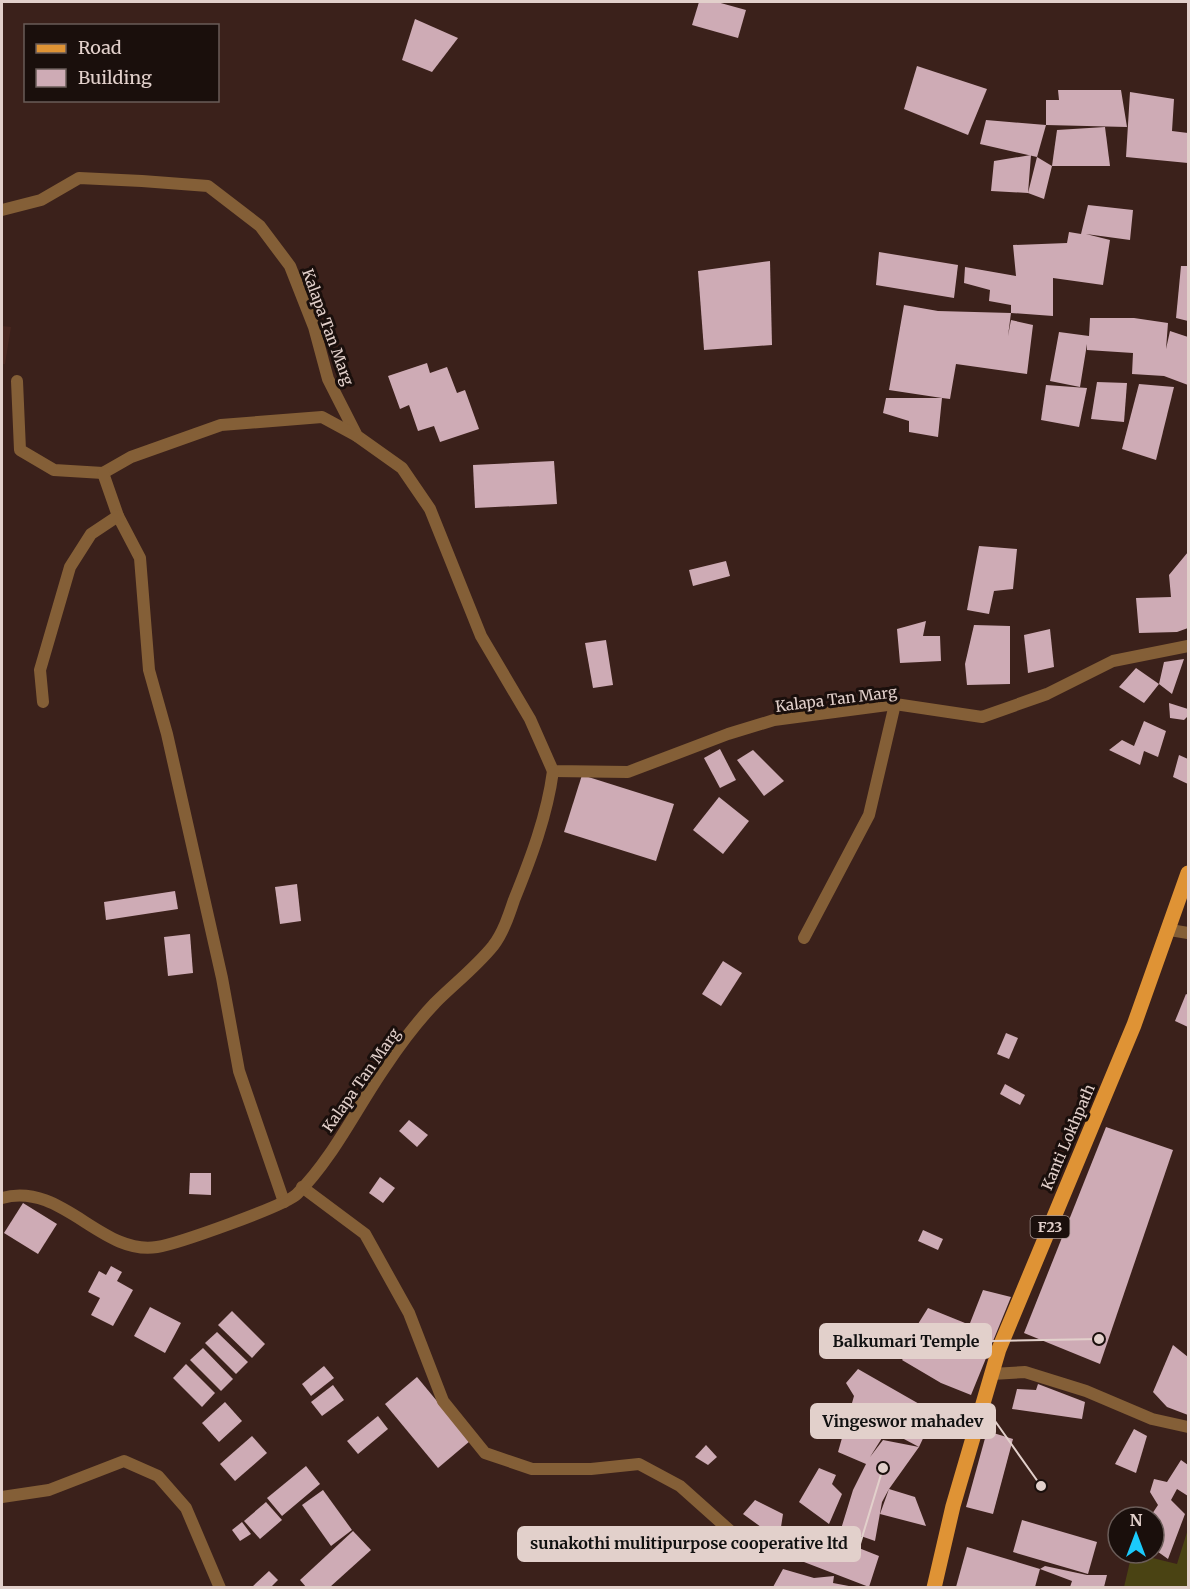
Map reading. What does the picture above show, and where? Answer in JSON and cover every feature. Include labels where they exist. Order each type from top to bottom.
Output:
[{"type":"main road","name":"Kanti Lokhpath","points":[[934,1587],[953,1506],[999,1349],[1134,1025],[1170,930],[1188,873]]},
{"type":"street","name":"Kalapa Tan Marg","points":[[2,210],[41,200],[79,178],[208,186],[260,226],[290,266],[314,327],[328,379],[357,436],[402,468],[430,509],[481,636],[530,719],[553,771],[551,794],[527,871],[495,944],[435,1004],[412,1032],[385,1067],[361,1108],[302,1187],[285,1202]]},
{"type":"street","points":[[17,381],[20,450],[54,470],[103,473],[131,457],[221,425],[322,417],[357,436]]},
{"type":"street","points":[[2,1198],[33,1197],[57,1203],[125,1245],[155,1248],[285,1202],[239,1071],[222,978],[167,734],[149,670],[140,558],[118,516],[103,473]]},
{"type":"street","points":[[43,702],[40,670],[70,567],[91,534],[118,516]]},
{"type":"street","name":"Kalapa Tan Marg","points":[[553,771],[628,772],[728,734],[774,720],[895,704],[982,717],[1037,698],[1113,661],[1188,646]]},
{"type":"street","points":[[804,938],[869,815],[895,704]]},
{"type":"street","points":[[1170,930],[1188,933]]},
{"type":"street","points":[[302,1187],[364,1234],[409,1313],[443,1401],[485,1452],[532,1468],[591,1470],[639,1464],[680,1486],[755,1553]]},
{"type":"street","points":[[992,1374],[1025,1372],[1086,1391],[1152,1419],[1188,1427]]},
{"type":"street","points":[[2,1497],[49,1490],[124,1461],[158,1476],[186,1508],[220,1587]]},
{"type":"shaded area","points":[[2,326],[11,327],[5,364],[2,364]]},
{"type":"shaded area","points":[[1188,1529],[1188,1587],[1124,1587],[1129,1565],[1166,1565],[1166,1561],[1177,1564]]},
{"type":"building","points":[[699,2],[717,2],[746,10],[738,38],[692,25]]},
{"type":"building","points":[[415,19],[458,38],[432,72],[402,60]]},
{"type":"building","points":[[917,66],[987,89],[968,135],[904,109]]},
{"type":"building","points":[[1058,90],[1121,90],[1127,127],[1046,125],[1046,100],[1059,100]]},
{"type":"building","points":[[1130,92],[1174,99],[1172,131],[1188,133],[1188,163],[1126,157]]},
{"type":"building","points":[[986,120],[1046,125],[1037,157],[980,144]]},
{"type":"building","points":[[1105,127],[1110,166],[1052,166],[1057,130]]},
{"type":"building","points":[[1031,155],[1028,193],[991,191],[994,161]]},
{"type":"building","points":[[1037,157],[1052,166],[1044,199],[1028,193]]},
{"type":"building","points":[[1088,205],[1133,210],[1130,240],[1086,234],[1110,240],[1103,285],[1053,278],[1053,316],[1011,313],[1011,305],[989,301],[990,290],[964,283],[965,267],[1016,276],[1013,245],[1067,243],[1069,232],[1081,234]]},
{"type":"building","points":[[879,252],[958,265],[954,298],[876,285]]},
{"type":"building","points":[[770,261],[772,345],[704,350],[698,271]]},
{"type":"building","points":[[1181,266],[1188,266],[1188,321],[1176,318]]},
{"type":"building","points":[[904,305],[938,311],[1011,313],[1008,336],[1011,320],[1033,325],[1027,374],[956,364],[950,399],[889,390]]},
{"type":"building","points":[[1090,318],[1134,318],[1168,323],[1166,349],[1170,331],[1188,337],[1188,385],[1164,376],[1132,374],[1133,353],[1087,350],[1087,344],[1080,387],[1050,381],[1059,332],[1089,336]]},
{"type":"building","points":[[427,363],[430,373],[447,367],[457,393],[465,390],[479,429],[440,442],[434,426],[418,431],[409,405],[400,409],[388,376]]},
{"type":"building","points":[[1097,382],[1127,383],[1124,422],[1091,419]]},
{"type":"building","points":[[1139,384],[1174,387],[1156,460],[1122,449]]},
{"type":"building","points":[[1046,385],[1087,388],[1079,427],[1041,420]]},
{"type":"building","points":[[886,398],[942,398],[938,437],[909,432],[909,421],[883,413]]},
{"type":"building","points":[[554,461],[557,504],[475,508],[473,465]]},
{"type":"building","points":[[979,546],[1017,549],[1013,589],[994,591],[989,614],[967,610]]},
{"type":"building","points":[[1188,552],[1188,628],[1177,632],[1139,633],[1136,598],[1171,597],[1169,575]]},
{"type":"building","points":[[726,561],[730,576],[693,586],[689,570]]},
{"type":"building","points":[[926,621],[923,636],[940,636],[941,661],[900,663],[897,629]]},
{"type":"building","points":[[974,625],[1010,626],[1010,684],[967,685],[965,664]]},
{"type":"building","points":[[1050,629],[1054,667],[1028,673],[1024,635]]},
{"type":"building","points":[[606,640],[613,685],[593,688],[585,643]]},
{"type":"building","points":[[1184,659],[1172,694],[1159,684],[1164,662]]},
{"type":"building","points":[[1136,668],[1159,684],[1144,703],[1119,687]]},
{"type":"building","points":[[1169,703],[1188,709],[1188,716],[1184,720],[1170,718]]},
{"type":"building","points":[[1144,721],[1166,731],[1158,757],[1144,751],[1140,765],[1109,750],[1122,740],[1134,746]]},
{"type":"building","points":[[720,749],[736,780],[720,788],[704,758]]},
{"type":"building","points":[[753,750],[784,781],[764,796],[737,760]]},
{"type":"building","points":[[1179,755],[1188,759],[1188,784],[1173,777]]},
{"type":"building","points":[[582,775],[674,804],[656,861],[564,832]]},
{"type":"building","points":[[719,797],[749,821],[723,854],[693,830]]},
{"type":"building","points":[[297,884],[301,921],[280,924],[275,887]]},
{"type":"building","points":[[175,891],[178,909],[106,920],[104,902]]},
{"type":"building","points":[[190,934],[193,973],[168,976],[164,937]]},
{"type":"building","points":[[723,961],[742,973],[721,1006],[702,994]]},
{"type":"building","points":[[1186,994],[1188,995],[1188,1027],[1175,1021]]},
{"type":"building","points":[[1006,1033],[1018,1038],[1009,1059],[997,1054]]},
{"type":"building","points":[[1005,1084],[1025,1095],[1020,1105],[1000,1094]]},
{"type":"building","points":[[409,1120],[428,1135],[417,1147],[399,1131]]},
{"type":"building","points":[[1106,1127],[1173,1150],[1100,1364],[1024,1333]]},
{"type":"building","points":[[190,1173],[211,1173],[211,1195],[189,1194]]},
{"type":"building","points":[[380,1177],[395,1188],[383,1203],[369,1193]]},
{"type":"building","points":[[23,1203],[57,1224],[38,1254],[4,1233]]},
{"type":"building","points":[[923,1230],[943,1239],[938,1250],[918,1241]]},
{"type":"building","points":[[111,1266],[122,1272],[117,1281],[133,1290],[113,1326],[91,1315],[100,1298],[88,1292],[99,1271],[106,1275]]},
{"type":"building","points":[[983,1290],[1011,1297],[971,1395],[941,1383],[902,1360],[914,1344],[908,1340],[928,1308],[965,1323],[957,1345],[961,1346]]},
{"type":"building","points":[[150,1307],[181,1323],[165,1353],[134,1336]]},
{"type":"building","points":[[232,1311],[265,1344],[252,1358],[218,1325]]},
{"type":"building","points":[[217,1332],[248,1362],[236,1374],[205,1343]]},
{"type":"building","points":[[1173,1345],[1188,1357],[1188,1415],[1167,1407],[1153,1392]]},
{"type":"building","points":[[203,1348],[233,1379],[221,1391],[190,1360]]},
{"type":"building","points":[[186,1364],[215,1393],[202,1407],[173,1378]]},
{"type":"building","points":[[324,1366],[334,1378],[311,1396],[302,1384]]},
{"type":"building","points":[[858,1369],[935,1413],[919,1447],[882,1502],[875,1541],[841,1529],[853,1490],[866,1464],[838,1452],[854,1396],[846,1383]],"holes":[[[887,1430],[919,1447],[883,1440],[870,1457]]]},
{"type":"building","points":[[417,1377],[470,1441],[438,1468],[385,1404]]},
{"type":"building","points":[[1038,1384],[1085,1402],[1082,1419],[1012,1409],[1017,1389],[1036,1390]]},
{"type":"building","points":[[333,1385],[344,1400],[322,1416],[311,1402]]},
{"type":"building","points":[[225,1402],[242,1421],[219,1442],[202,1423]]},
{"type":"building","points":[[378,1416],[388,1429],[358,1454],[347,1441]]},
{"type":"building","points":[[1134,1429],[1147,1436],[1136,1473],[1115,1464]]},
{"type":"building","points":[[987,1431],[1013,1439],[993,1514],[966,1507]]},
{"type":"building","points":[[252,1436],[267,1453],[235,1481],[220,1464]]},
{"type":"building","points":[[706,1445],[717,1457],[708,1465],[695,1457]]},
{"type":"building","points":[[1181,1460],[1188,1465],[1188,1496],[1177,1489],[1171,1500],[1185,1514],[1168,1559],[1166,1558],[1166,1505],[1158,1505],[1150,1492],[1154,1479],[1167,1482]]},
{"type":"building","points":[[306,1466],[320,1484],[282,1516],[267,1498]]},
{"type":"building","points":[[819,1468],[836,1475],[832,1484],[842,1494],[829,1524],[799,1502]]},
{"type":"building","points":[[889,1489],[915,1497],[926,1526],[880,1514]]},
{"type":"building","points":[[323,1490],[352,1530],[331,1546],[302,1505]]},
{"type":"building","points":[[755,1500],[783,1514],[779,1540],[743,1514]]},
{"type":"building","points":[[266,1502],[282,1520],[260,1539],[244,1521]]},
{"type":"building","points":[[1022,1520],[1097,1542],[1088,1574],[1013,1552]]},
{"type":"building","points":[[242,1522],[251,1534],[240,1541],[232,1530]]},
{"type":"building","points":[[784,1529],[811,1529],[879,1556],[869,1587],[804,1562],[776,1547]]},
{"type":"building","points":[[353,1531],[371,1550],[330,1587],[306,1587],[300,1580]]},
{"type":"building","points":[[967,1547],[1040,1569],[1035,1587],[956,1587]]},
{"type":"building","points":[[1045,1566],[1087,1575],[1107,1575],[1104,1587],[1070,1587],[1072,1581],[1040,1569]]},
{"type":"building","points":[[783,1569],[814,1578],[834,1576],[833,1583],[854,1587],[773,1587]]},
{"type":"building","points":[[269,1571],[278,1580],[271,1587],[252,1587]]},
{"type":"place","name":"Balkumari Temple","points":[[1099,1339]]},
{"type":"place","name":"sunakothi mulitipurpose cooperative ltd","points":[[883,1468]]},
{"type":"place","name":"Vingeswor mahadev","points":[[1041,1486]]}]
